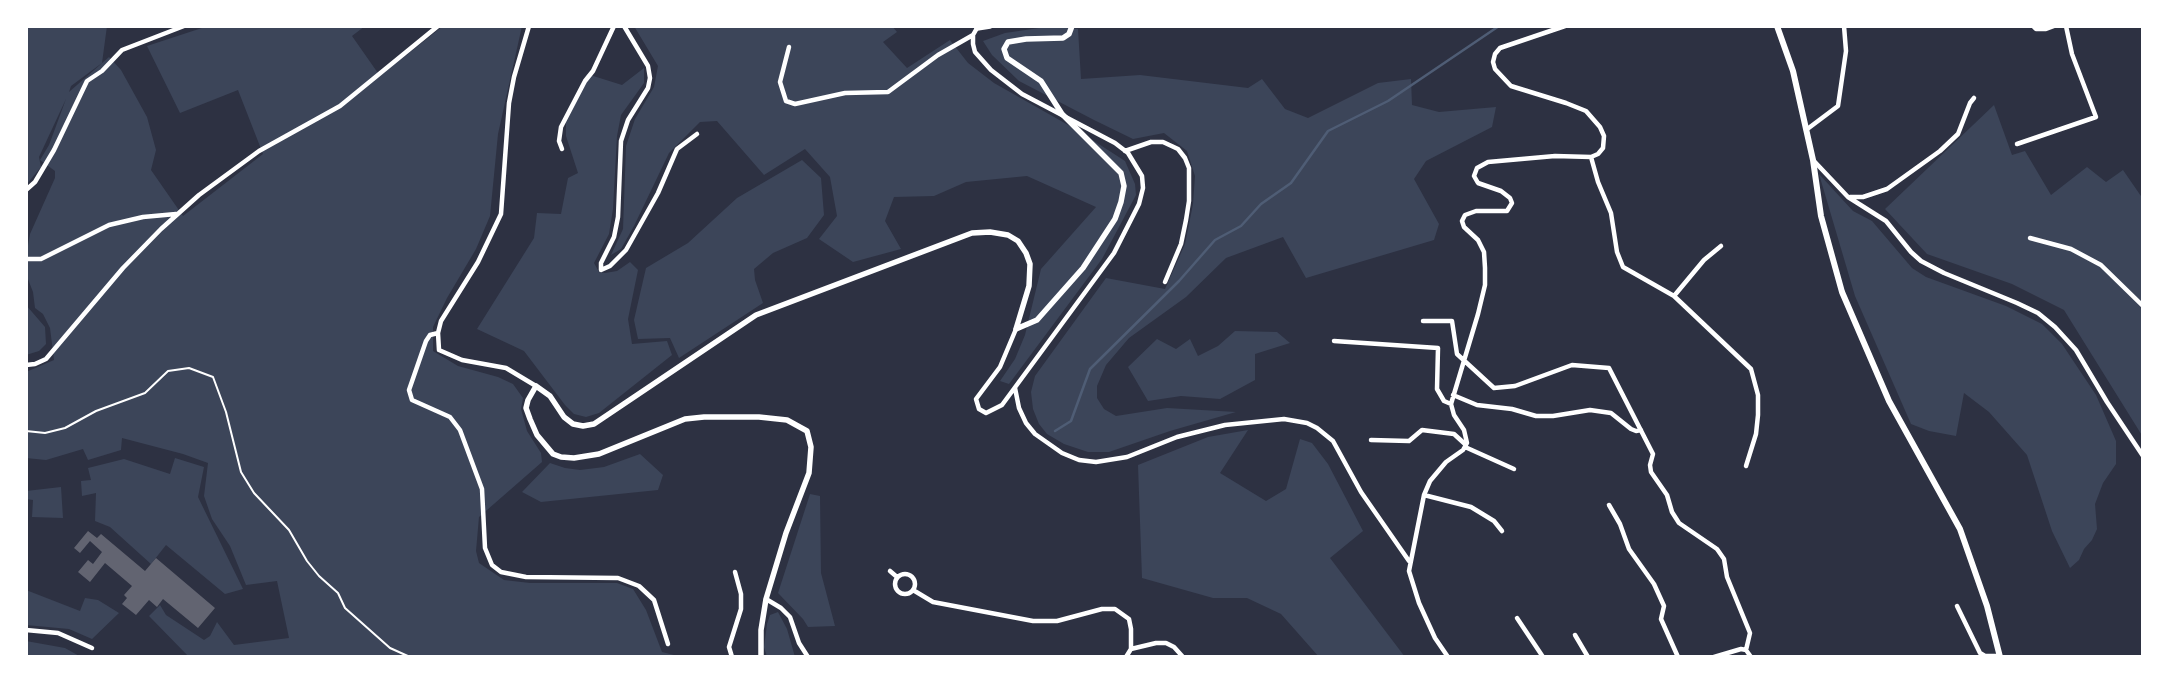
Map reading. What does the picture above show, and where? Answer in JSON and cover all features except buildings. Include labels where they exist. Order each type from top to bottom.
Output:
[{"type":"main road","points":[[1777,26],[1793,71],[1812,160],[1821,216],[1842,292],[1890,401],[1960,529],[1987,606],[1999,656]]},
{"type":"street","points":[[26,190],[35,182],[54,150],[87,81],[102,71],[122,50],[184,26]]},
{"type":"street","points":[[26,366],[46,359],[123,268],[176,214],[211,184],[259,151],[340,106],[438,26]]},
{"type":"street","points":[[529,26],[514,77],[509,103],[501,214],[478,262],[441,321],[438,333],[439,350],[462,360],[506,368],[550,396],[564,417],[572,424],[583,426],[594,424],[756,314],[972,233],[990,232],[1008,235],[1018,241],[1026,253],[1030,264],[1029,286],[1016,329],[1000,367],[976,399],[979,409],[986,413],[992,412],[1002,405],[1114,254],[1139,204],[1142,182],[1137,165],[1125,151],[1062,114],[1022,94],[991,70],[975,52],[973,35]]},
{"type":"street","points":[[562,149],[559,141],[561,127],[585,81],[593,71],[614,26]]},
{"type":"street","points":[[624,26],[648,66],[650,78],[648,88],[628,120],[621,141],[618,216],[614,237],[600,263],[600,270],[610,266],[626,250],[658,193],[678,150],[697,134]]},
{"type":"street","points":[[789,47],[780,82],[786,101],[795,104],[844,93],[888,92],[938,55],[973,35],[978,27],[990,26]]},
{"type":"street","points":[[1016,329],[1037,320],[1083,268],[1115,219],[1124,186],[1120,174],[1062,114],[1042,81],[1007,58],[1004,50],[1008,42],[1026,38],[1063,38],[1069,34],[1072,26]]},
{"type":"street","points":[[1465,446],[1464,430],[1454,415],[1451,404],[1485,285],[1485,268],[1484,252],[1478,240],[1464,227],[1462,221],[1465,215],[1476,211],[1508,211],[1512,203],[1502,190],[1478,183],[1474,176],[1477,168],[1488,162],[1516,158],[1591,157],[1598,154],[1603,148],[1604,136],[1594,119],[1586,111],[1566,102],[1511,86],[1495,69],[1493,62],[1495,54],[1500,48],[1565,26]]},
{"type":"street","points":[[1806,130],[1838,106],[1846,51],[1844,26]]},
{"type":"street","points":[[2033,26],[2036,29],[2046,30],[2054,26]]},
{"type":"street","points":[[2017,144],[2096,117],[2072,54],[2066,26]]},
{"type":"street","points":[[1848,197],[1868,196],[1888,189],[1940,151],[1958,134],[1970,103],[1974,98]]},
{"type":"street","points":[[1125,151],[1151,142],[1164,142],[1178,149],[1185,158],[1189,168],[1189,201],[1181,244],[1165,282]]},
{"type":"street","points":[[1591,157],[1598,182],[1611,213],[1617,252],[1623,267],[1640,279],[1674,296],[1751,369],[1758,395],[1758,414],[1756,434],[1746,466]]},
{"type":"street","points":[[1812,160],[1848,197],[1886,221],[1911,252],[1921,261],[1944,273],[2038,313],[2055,327],[2076,350],[2107,402],[2143,456]]},
{"type":"street","points":[[26,259],[41,259],[109,225],[143,217],[176,214]]},
{"type":"street","points":[[2030,238],[2072,249],[2101,264],[2143,306]]},
{"type":"street","points":[[1674,296],[1704,260],[1721,246]]},
{"type":"street","points":[[1423,320],[1452,321],[1454,324],[1455,350],[1484,382],[1494,388],[1515,386],[1572,365],[1609,368],[1653,454],[1650,465],[1651,472],[1667,495],[1672,512],[1679,523],[1717,549],[1724,559],[1727,577],[1750,633],[1750,642],[1746,650]]},
{"type":"street","points":[[438,333],[430,335],[426,341],[409,390],[412,400],[450,417],[460,430],[482,489],[484,548],[492,565],[501,572],[526,577],[618,578],[639,586],[654,600],[668,644]]},
{"type":"street","points":[[1334,341],[1438,348],[1437,389],[1444,402],[1451,404]]},
{"type":"street","points":[[536,386],[526,408],[537,435],[553,454],[561,457],[574,458],[598,454],[685,419],[759,417],[787,420],[807,431],[811,447],[809,473],[786,533],[766,599],[761,630],[761,657]]},
{"type":"street","points":[[1015,388],[1026,423],[1035,434],[1062,453],[1079,460],[1096,462],[1127,457],[1177,438],[1225,425],[1284,419],[1307,423],[1326,434],[1333,442],[1361,492],[1409,561]]},
{"type":"street","points":[[1453,395],[1477,405],[1512,409],[1536,416],[1553,416],[1590,410],[1611,413],[1636,432],[1641,430]]},
{"type":"street","points":[[1371,440],[1409,441],[1422,430],[1454,434],[1465,446],[1514,469]]},
{"type":"street","points":[[1448,657],[1435,638],[1412,587],[1409,561],[1424,495],[1437,472],[1465,446]]},
{"type":"street","points":[[1424,495],[1471,507],[1494,521],[1502,531]]},
{"type":"street","points":[[1609,505],[1620,524],[1629,549],[1654,584],[1664,606],[1661,619],[1678,657]]},
{"type":"street","points":[[890,571],[897,577]]},
{"type":"street","points":[[732,657],[729,647],[741,609],[741,594],[735,572]]},
{"type":"street","points":[[902,574],[910,574],[916,582],[913,590],[907,594],[898,591],[895,585],[897,577],[902,574]]},
{"type":"street","points":[[913,590],[933,602],[1033,621],[1057,621],[1102,609],[1115,610],[1128,620],[1132,630],[1131,649],[1126,657]]},
{"type":"street","points":[[766,599],[790,617],[798,643],[808,657]]},
{"type":"street","points":[[1958,606],[1980,653],[1986,656],[1999,656]]},
{"type":"street","points":[[1517,618],[1543,657]]},
{"type":"street","points":[[26,630],[58,633],[92,648]]},
{"type":"street","points":[[1575,635],[1588,657]]},
{"type":"street","points":[[1131,649],[1156,642],[1166,643],[1174,647],[1183,657]]},
{"type":"street","points":[[1714,657],[1746,650]]},
{"type":"street","points":[[1746,650],[1751,657]]},
{"type":"path","points":[[26,431],[45,433],[65,428],[96,411],[145,393],[168,371],[189,368],[214,377],[226,412],[241,472],[254,493],[290,530],[307,562],[338,593],[345,608],[390,648],[410,657]]},
{"type":"shaded area","points":[[26,26],[107,26],[102,63],[71,86],[69,92],[109,57],[121,70],[147,117],[156,150],[151,170],[183,216],[263,154],[238,90],[180,113],[147,46],[208,26],[365,26],[352,36],[380,76],[443,26],[522,26],[498,134],[490,216],[476,249],[447,298],[433,327],[433,351],[458,366],[498,377],[513,384],[523,398],[521,409],[527,431],[541,453],[542,462],[479,517],[476,551],[479,563],[504,580],[530,583],[617,583],[633,589],[646,610],[662,652],[682,657],[302,657],[290,655],[189,657],[149,616],[160,605],[166,615],[204,640],[210,636],[217,622],[234,645],[289,638],[277,581],[246,585],[230,546],[212,519],[204,496],[208,463],[183,454],[122,438],[121,450],[88,460],[83,449],[46,460],[26,458],[26,372],[54,360],[50,328],[43,314],[35,308],[33,292],[26,274],[26,257],[30,234],[55,178],[55,171],[40,160],[49,145],[66,99],[39,157],[41,167],[26,185]]},
{"type":"shaded area","points":[[634,26],[892,26],[897,32],[883,42],[907,68],[950,40],[968,63],[994,83],[1077,130],[1125,161],[1135,184],[1136,195],[1102,259],[1009,384],[1000,381],[1015,359],[1025,335],[1041,269],[1096,207],[1027,176],[966,182],[934,196],[894,197],[885,221],[901,249],[853,262],[819,239],[837,216],[830,177],[805,149],[764,175],[717,121],[700,122],[669,153],[621,249],[611,255],[623,229],[626,146],[635,119],[654,87],[658,66]]},
{"type":"shaded area","points":[[1053,26],[1078,29],[1081,79],[1140,75],[1248,88],[1262,79],[1285,109],[1308,118],[1378,83],[1411,79],[1412,105],[1439,112],[1496,107],[1492,127],[1426,161],[1414,179],[1439,224],[1434,240],[1306,278],[1283,237],[1226,258],[1186,297],[1129,338],[1106,365],[1097,386],[1097,398],[1104,409],[1116,416],[1167,408],[1236,412],[1170,431],[1109,452],[1088,452],[1064,444],[1047,434],[1039,424],[1033,409],[1031,392],[1035,376],[1106,278],[1165,289],[1185,244],[1193,204],[1195,176],[1187,151],[1164,133],[1133,139],[1094,120],[1019,81],[992,55],[983,41],[1005,33]]},
{"type":"shaded area","points":[[644,68],[644,83],[621,115],[617,136],[613,209],[609,234],[594,263],[599,272],[605,273],[617,271],[630,262],[638,270],[628,319],[632,344],[667,341],[672,355],[599,413],[586,417],[574,414],[565,405],[524,351],[477,329],[534,238],[537,213],[561,214],[568,178],[578,173],[566,136],[566,114],[587,74],[622,85]]},
{"type":"shaded area","points":[[1994,105],[2012,155],[2025,151],[2051,195],[2087,167],[2106,182],[2123,170],[2143,199],[2143,437],[2064,310],[2012,284],[1927,254],[1885,209]]},
{"type":"shaded area","points":[[802,160],[821,178],[824,215],[807,238],[773,253],[754,269],[755,280],[763,303],[679,358],[670,338],[638,339],[634,320],[646,268],[688,243],[737,198]]},
{"type":"shaded area","points":[[1819,174],[1853,211],[1872,221],[1912,268],[1926,277],[2006,306],[2042,324],[2062,344],[2096,395],[2116,441],[2116,464],[2103,483],[2095,504],[2097,529],[2079,560],[2070,568],[2052,531],[2027,455],[1989,412],[1964,393],[1956,436],[1929,431],[1911,424],[1855,296]]},
{"type":"shaded area","points":[[26,305],[45,327],[46,344],[39,351],[26,355]]},
{"type":"shaded area","points":[[1235,331],[1277,332],[1290,343],[1255,354],[1255,380],[1220,399],[1181,396],[1148,401],[1128,367],[1157,339],[1176,349],[1190,339],[1198,356],[1218,346]]},
{"type":"shaded area","points":[[1248,430],[1220,473],[1266,501],[1286,489],[1300,439],[1312,443],[1328,464],[1363,531],[1330,558],[1405,657],[1319,657],[1281,614],[1247,598],[1213,598],[1142,578],[1138,465],[1208,437]]},
{"type":"shaded area","points":[[640,454],[663,475],[658,490],[541,502],[522,492],[550,463],[580,470],[604,467]]},
{"type":"shaded area","points":[[175,458],[204,467],[198,497],[243,589],[225,594],[166,545],[151,564],[110,527],[95,521],[96,493],[82,496],[81,481],[91,480],[88,468],[124,459],[170,474]]},
{"type":"shaded area","points":[[61,487],[63,518],[32,517],[33,500],[26,499],[26,491]]},
{"type":"shaded area","points":[[810,494],[820,496],[821,573],[835,626],[808,627],[803,619],[778,593]]},
{"type":"shaded area","points":[[26,590],[80,611],[85,598],[98,600],[119,613],[92,639],[69,629],[26,625]]},
{"type":"shaded area","points":[[778,612],[787,629],[795,657],[767,657],[764,647],[767,624],[770,615]]},
{"type":"shaded area","points":[[26,641],[65,648],[81,657],[26,657]]},
{"type":"waterway","points":[[1055,431],[1071,421],[1090,369],[1179,281],[1215,240],[1241,226],[1261,204],[1291,183],[1328,131],[1388,101],[1499,26]]}]
